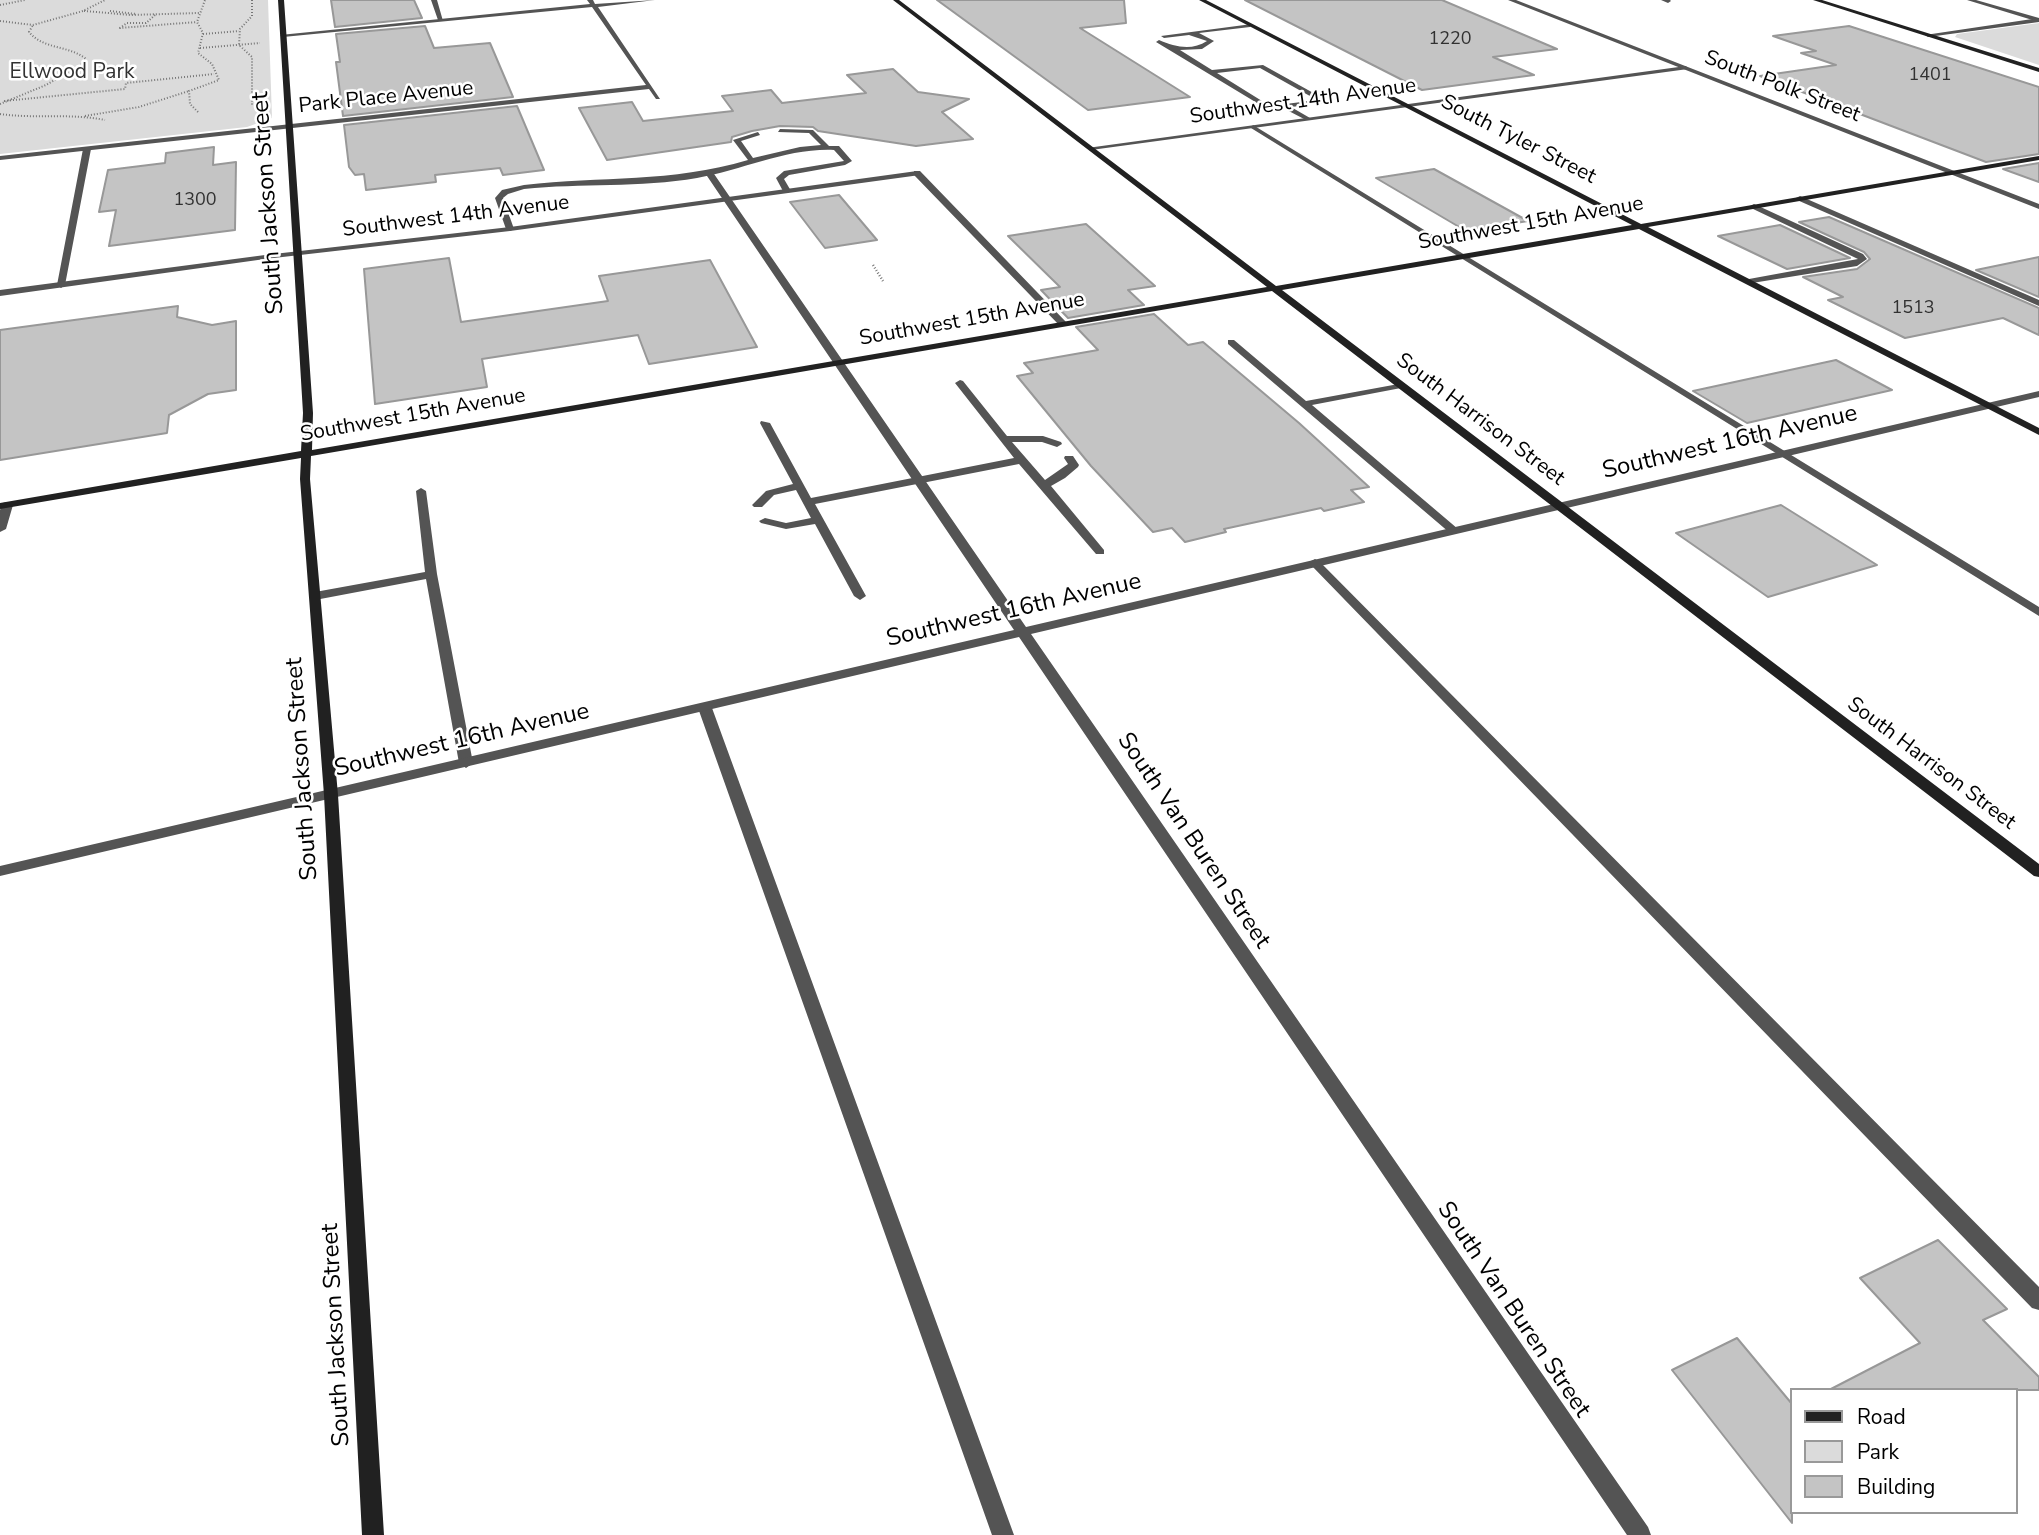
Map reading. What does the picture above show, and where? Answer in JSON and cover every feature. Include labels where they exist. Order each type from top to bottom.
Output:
[{"type":"main road","name":"South Jackson Street","points":[[281,0],[308,413],[306,479],[331,795],[373,1535]]},
{"type":"main road","name":"South Harrison Street","points":[[897,0],[2039,872]]},
{"type":"main road","name":"South Tyler Street","points":[[1202,0],[2039,432]]},
{"type":"main road","points":[[1816,0],[2039,70]]},
{"type":"main road","name":"Southwest 15th Avenue","points":[[4,505],[2039,158]]},
{"type":"street","points":[[434,0],[441,20]]},
{"type":"street","points":[[283,35],[592,3],[652,0]]},
{"type":"street","name":"South Polk Street","points":[[1511,0],[2039,207]]},
{"type":"street","points":[[1970,0],[2039,20]]},
{"type":"street","points":[[592,3],[658,98]]},
{"type":"street","points":[[1928,35],[2039,20]]},
{"type":"street","points":[[1210,72],[1261,66],[1324,101],[1269,108],[1210,72],[1169,46],[1162,39],[1250,25]]},
{"type":"street","points":[[1181,34],[1208,38],[1263,31]]},
{"type":"street","points":[[1169,46],[1201,47],[1210,43],[1208,38]]},
{"type":"street","name":"Southwest 14th Avenue","points":[[1091,149],[1686,68]]},
{"type":"street","name":"Park Place Avenue","points":[[0,158],[650,87]]},
{"type":"street","points":[[1284,106],[1308,119]]},
{"type":"street","points":[[1252,127],[2039,612]]},
{"type":"street","points":[[780,131],[811,131],[827,146]]},
{"type":"street","points":[[751,160],[737,140],[758,134]]},
{"type":"street","points":[[510,229],[499,198],[505,192],[546,184],[655,180],[709,173],[751,160],[827,146],[836,148],[848,161],[787,173],[780,178],[787,191]]},
{"type":"street","points":[[61,285],[87,149]]},
{"type":"street","name":"South Van Buren Street","points":[[709,173],[1640,1535]]},
{"type":"street","name":"Southwest 14th Avenue","points":[[0,293],[510,229],[917,173],[1063,324]]},
{"type":"street","points":[[1800,198],[2039,303]]},
{"type":"street","points":[[1749,282],[1857,263],[1863,259],[1754,206]]},
{"type":"street","points":[[1231,342],[1454,531]]},
{"type":"street","points":[[960,383],[1021,460],[1100,552]]},
{"type":"street","points":[[1304,404],[1401,385]]},
{"type":"street","name":"Southwest 16th Avenue","points":[[0,871],[2039,394]]},
{"type":"street","points":[[765,423],[860,596]]},
{"type":"street","points":[[1004,439],[1043,439],[1057,444]]},
{"type":"street","points":[[1044,485],[1061,477],[1074,465],[1069,458]]},
{"type":"street","points":[[808,502],[1021,460]]},
{"type":"street","points":[[758,505],[769,493],[800,486]]},
{"type":"street","points":[[421,491],[431,574],[466,763]]},
{"type":"street","points":[[0,529],[4,505]]},
{"type":"street","points":[[765,521],[786,526],[818,520]]},
{"type":"street","points":[[1315,564],[2039,1301]]},
{"type":"street","points":[[315,596],[431,574]]},
{"type":"street","points":[[705,708],[1003,1535]]},
{"type":"path","points":[[0,5],[25,0]]},
{"type":"path","points":[[0,20],[33,25],[84,11],[105,0]]},
{"type":"path","points":[[0,114],[28,118],[85,116],[139,107],[219,80],[212,64],[198,53],[203,34],[197,22],[205,0]]},
{"type":"path","points":[[203,34],[239,31],[253,16],[252,0]]},
{"type":"path","points":[[84,11],[141,15],[199,13]]},
{"type":"path","points":[[155,15],[146,23],[127,23],[120,28],[163,27],[197,22]]},
{"type":"path","points":[[0,104],[46,85],[84,63],[86,59],[79,53],[38,42],[29,32],[33,25]]},
{"type":"path","points":[[239,31],[239,45],[253,61],[252,114]]},
{"type":"path","points":[[200,48],[265,43]]},
{"type":"path","points":[[4,102],[125,89],[126,83],[215,74]]},
{"type":"path","points":[[186,113],[198,112],[190,104],[189,91]]},
{"type":"path","points":[[85,116],[109,120]]},
{"type":"path","points":[[873,265],[883,281]]},
{"type":"green space","name":"Ellwood Park","points":[[0,0],[268,0],[272,118],[247,127],[0,154]]},
{"type":"green space","points":[[2039,23],[2039,65],[1955,37],[1957,34]]},
{"type":"building","points":[[331,0],[414,0],[422,18],[335,27]]},
{"type":"building","points":[[937,0],[1124,0],[1126,23],[1080,28],[1190,97],[1088,110]]},
{"type":"building","points":[[1245,0],[1442,0],[1557,49],[1493,57],[1534,75],[1422,90]]},
{"type":"building","points":[[425,26],[434,48],[490,43],[513,97],[343,116],[336,62],[340,62],[336,34]]},
{"type":"building","points":[[1849,26],[2039,87],[2039,154],[1986,162],[1760,76],[1836,65],[1801,53],[1816,51],[1773,36]]},
{"type":"building","points":[[893,69],[918,92],[969,99],[942,112],[973,139],[916,146],[818,131],[813,127],[780,126],[732,137],[731,142],[607,160],[579,108],[632,102],[643,121],[733,111],[722,96],[771,90],[782,103],[866,93],[847,75]]},
{"type":"building","points":[[517,106],[544,170],[503,175],[500,168],[435,175],[436,182],[366,190],[364,174],[355,175],[349,167],[344,125]]},
{"type":"building","points":[[214,147],[213,165],[236,162],[235,230],[109,246],[116,210],[99,212],[108,170],[165,163],[166,153]]},
{"type":"building","points":[[2039,163],[2039,182],[2003,169]]},
{"type":"building","points":[[1434,169],[1528,221],[1466,231],[1376,178]]},
{"type":"building","points":[[839,195],[877,240],[825,248],[790,202]]},
{"type":"building","points":[[1829,217],[2039,308],[2039,335],[2003,318],[1905,338],[1828,300],[1843,297],[1803,277],[1857,269],[1870,259],[1864,252],[1799,222]]},
{"type":"building","points":[[1086,224],[1155,286],[1128,290],[1144,305],[1068,318],[1041,290],[1060,287],[1008,236]]},
{"type":"building","points":[[1780,225],[1850,258],[1787,269],[1718,236]]},
{"type":"building","points":[[2039,257],[2039,297],[1976,270]]},
{"type":"building","points":[[449,258],[461,322],[608,301],[599,276],[710,260],[757,347],[649,364],[638,335],[482,359],[487,387],[375,404],[364,269]]},
{"type":"building","points":[[178,306],[177,317],[212,325],[236,321],[236,390],[208,394],[169,415],[167,433],[0,460],[0,330]]},
{"type":"building","points":[[1154,314],[1188,345],[1203,342],[1299,423],[1369,487],[1351,490],[1364,502],[1324,511],[1321,508],[1224,529],[1226,532],[1185,542],[1172,528],[1153,532],[1091,466],[1017,376],[1033,373],[1024,363],[1098,350],[1076,327]]},
{"type":"building","points":[[1836,360],[1892,390],[1747,423],[1693,391]]},
{"type":"building","points":[[1781,505],[1877,565],[1768,597],[1676,533]]},
{"type":"building","points":[[1938,1240],[2007,1309],[1983,1320],[2039,1377],[2039,1390],[1833,1388],[1920,1343],[1860,1278]]},
{"type":"building","points":[[1737,1338],[1790,1402],[1792,1523],[1672,1370]]}]
